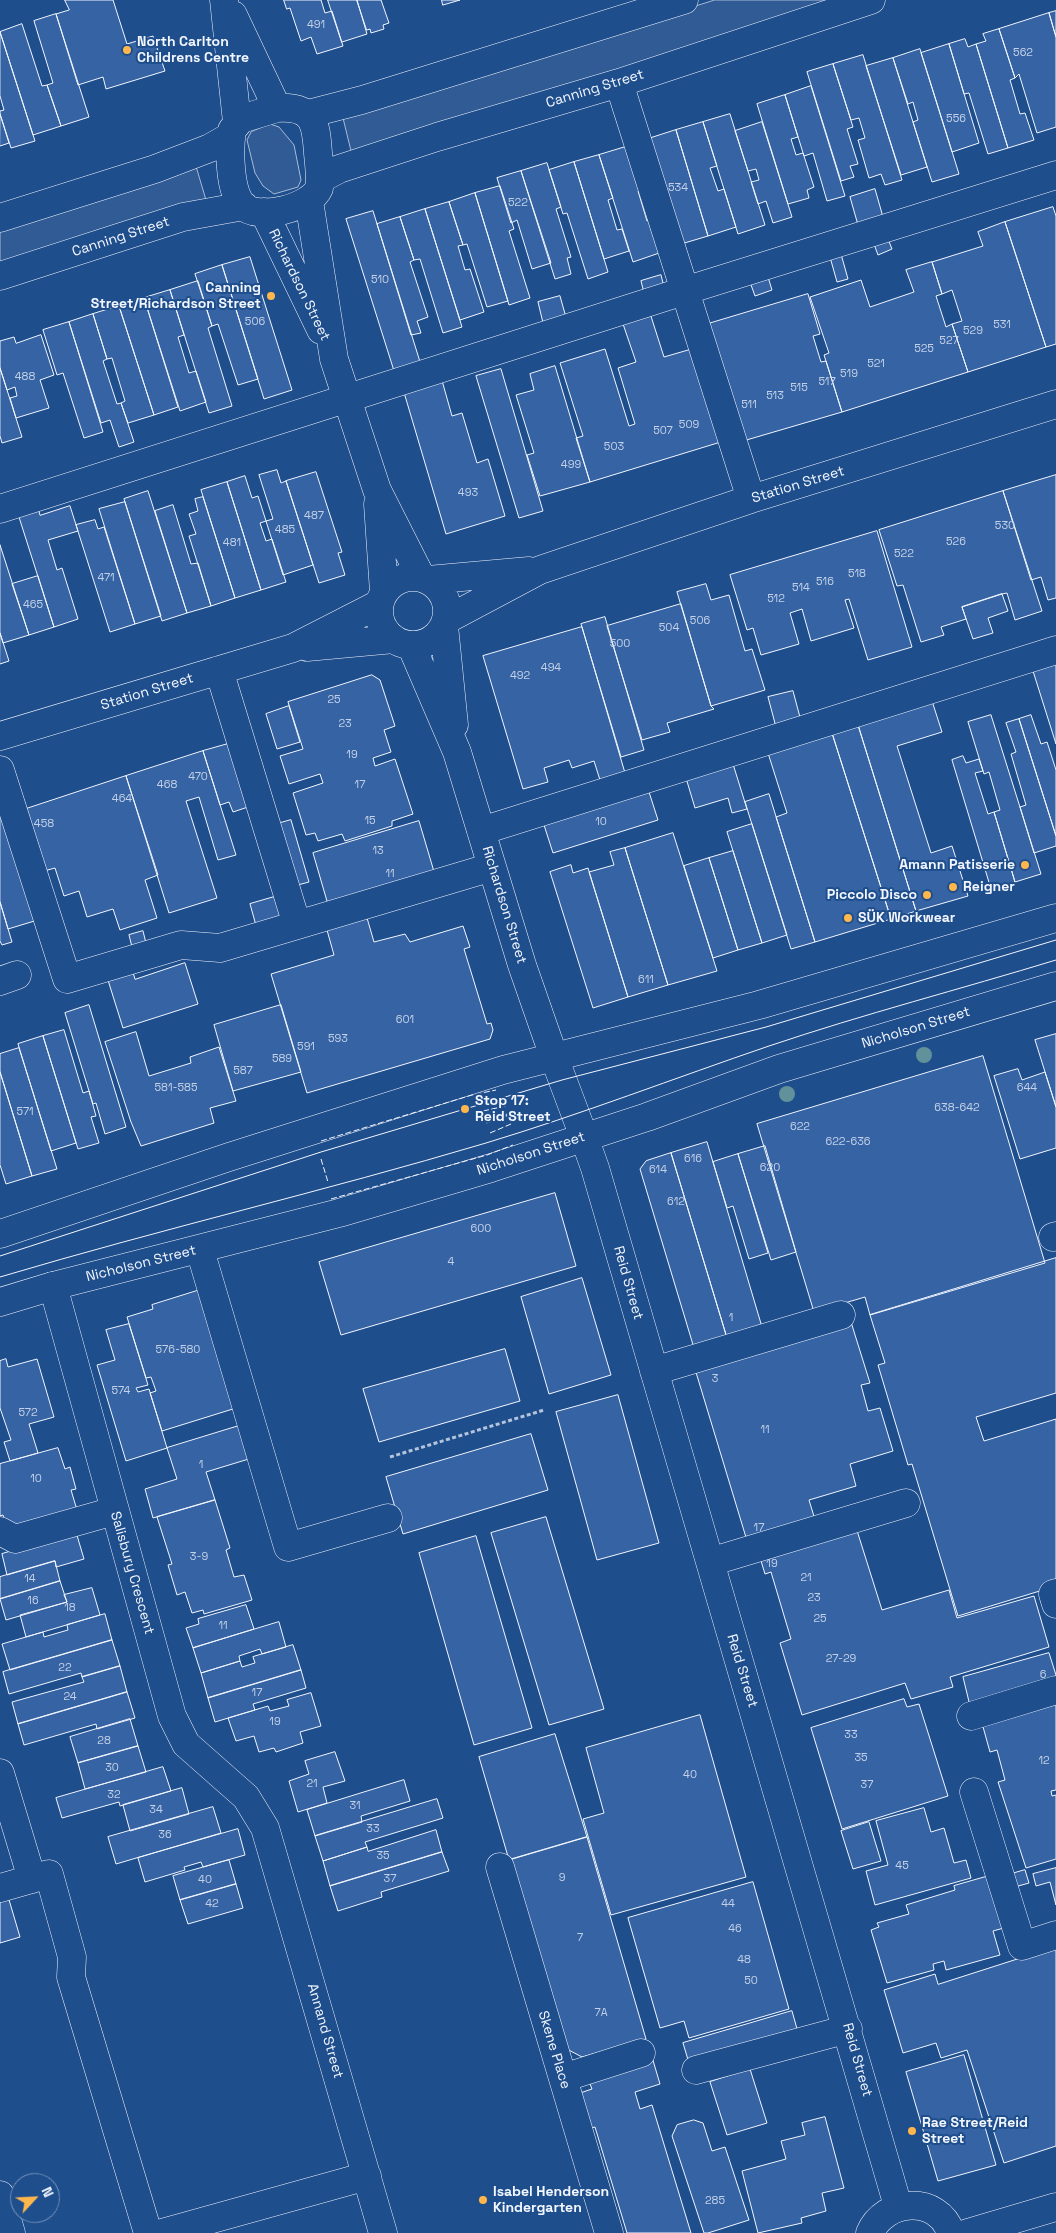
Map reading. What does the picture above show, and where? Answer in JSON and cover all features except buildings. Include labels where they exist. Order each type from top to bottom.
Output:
[{"type":"street","points":[[225,0],[277,108]]},
{"type":"street","points":[[0,218],[155,169],[210,148],[234,129],[277,108],[296,109],[308,114],[316,127],[314,190],[287,209],[254,209],[234,189],[234,129],[225,0]]},
{"type":"street","points":[[308,114],[362,100],[684,0]]},
{"type":"street","name":"Canning Street","points":[[314,190],[339,169],[437,137],[619,83],[871,0]]},
{"type":"street","points":[[619,83],[751,499]]},
{"type":"street","points":[[0,509],[347,400],[684,291],[1056,175]]},
{"type":"street","name":"Richardson Street","points":[[314,190],[334,359]]},
{"type":"street","name":"Canning Street","points":[[0,276],[183,217],[254,209]]},
{"type":"street","name":"Richardson Street","points":[[254,209],[334,359],[377,490],[425,579]]},
{"type":"street","name":"Station Street","points":[[445,623],[540,570],[751,499],[1056,404]]},
{"type":"street","name":"Richardson Street","points":[[377,490],[382,598]]},
{"type":"street","name":"Station Street","points":[[425,579],[540,570]]},
{"type":"street","points":[[401,579],[425,579],[438,587],[444,597],[448,608],[445,623],[430,641],[402,642],[381,624],[382,598],[401,579]]},
{"type":"street","name":"Station Street","points":[[0,736],[293,648],[382,598]]},
{"type":"street","name":"Richardson Street","points":[[445,623],[457,752]]},
{"type":"street","name":"Richardson Street","points":[[402,642],[457,752],[536,1009],[584,1137]]},
{"type":"street","name":"Station Street","points":[[293,648],[402,642]]},
{"type":"street","points":[[480,831],[1056,650]]},
{"type":"street","points":[[219,670],[297,925]]},
{"type":"street","points":[[0,770],[67,979],[181,945],[220,948],[492,867]]},
{"type":"street","points":[[0,1234],[357,1115],[554,1057],[759,1005],[1056,918]]},
{"type":"street","name":"Nicholson Street","points":[[0,1302],[53,1286],[339,1213],[491,1168],[779,1069],[1056,986]]},
{"type":"street","name":"Reid Street","points":[[584,1137],[595,1168],[848,2029],[898,2206]]},
{"type":"street","points":[[200,1250],[288,1547],[388,1518]]},
{"type":"street","name":"Salisbury Crescent","points":[[53,1286],[172,1716],[186,1744],[246,1797],[265,1828]]},
{"type":"street","points":[[654,1371],[841,1315]]},
{"type":"street","points":[[710,1562],[906,1504]]},
{"type":"street","points":[[0,1532],[15,1540],[114,1511]]},
{"type":"street","points":[[971,1716],[1056,1690]]},
{"type":"street","points":[[0,1773],[32,1879]]},
{"type":"street","points":[[974,1792],[1022,1946],[1056,1935]]},
{"type":"street","name":"Annand Street","points":[[265,1828],[383,2233]]},
{"type":"street","name":"Skene Place","points":[[500,1867],[609,2233]]},
{"type":"street","points":[[0,1888],[49,1874],[72,1957],[71,1976],[148,2233]]},
{"type":"street","points":[[696,2070],[848,2029]]},
{"type":"street","points":[[562,2078],[641,2053]]},
{"type":"street","points":[[162,2233],[367,2176]]},
{"type":"street","points":[[0,2195],[11,2233]]},
{"type":"street","points":[[870,2233],[879,2218],[898,2206],[913,2204],[927,2208],[940,2217],[951,2233]]},
{"type":"street","points":[[968,2233],[1056,2207]]},
{"type":"path","points":[[486,1122],[516,1112]]},
{"type":"path","points":[[390,1456],[544,1410]]},
{"type":"shaded area","points":[[715,0],[843,0],[352,155],[343,118]]},
{"type":"shaded area","points":[[270,124],[279,127],[294,145],[301,180],[298,187],[274,194],[263,186],[255,173],[247,140],[251,132]]},
{"type":"shaded area","points":[[195,163],[206,200],[0,266],[0,225]]},
{"type":"tram line","points":[[0,1256],[321,1152],[562,1080],[766,1027],[1056,940]]},
{"type":"tram line","points":[[0,1277],[486,1143],[558,1120],[805,1034],[1056,960]]},
{"type":"fence","points":[[321,1141],[472,1095],[496,1090]]},
{"type":"fence","points":[[483,1111],[506,1106]]},
{"type":"fence","points":[[490,1133],[511,1124]]},
{"type":"fence","points":[[331,1199],[487,1155],[513,1145]]},
{"type":"fence","points":[[321,1159],[328,1182]]},
{"type":"place","name":"North Carlton Childrens Centre","points":[[127,50]]},
{"type":"place","name":"Canning Street/Richardson Street","points":[[271,296]]},
{"type":"place","name":"Amann Patisserie","points":[[1025,865]]},
{"type":"place","name":"Reigner","points":[[953,887]]},
{"type":"place","name":"Piccolo Disco","points":[[927,895]]},
{"type":"place","name":"SÜK Workwear","points":[[848,918]]},
{"type":"place","name":"Stop 17: Reid Street","points":[[465,1109]]},
{"type":"place","name":"Rae Street/Reid Street","points":[[912,2131]]},
{"type":"place","name":"Isabel Henderson Kindergarten","points":[[483,2200]]}]
